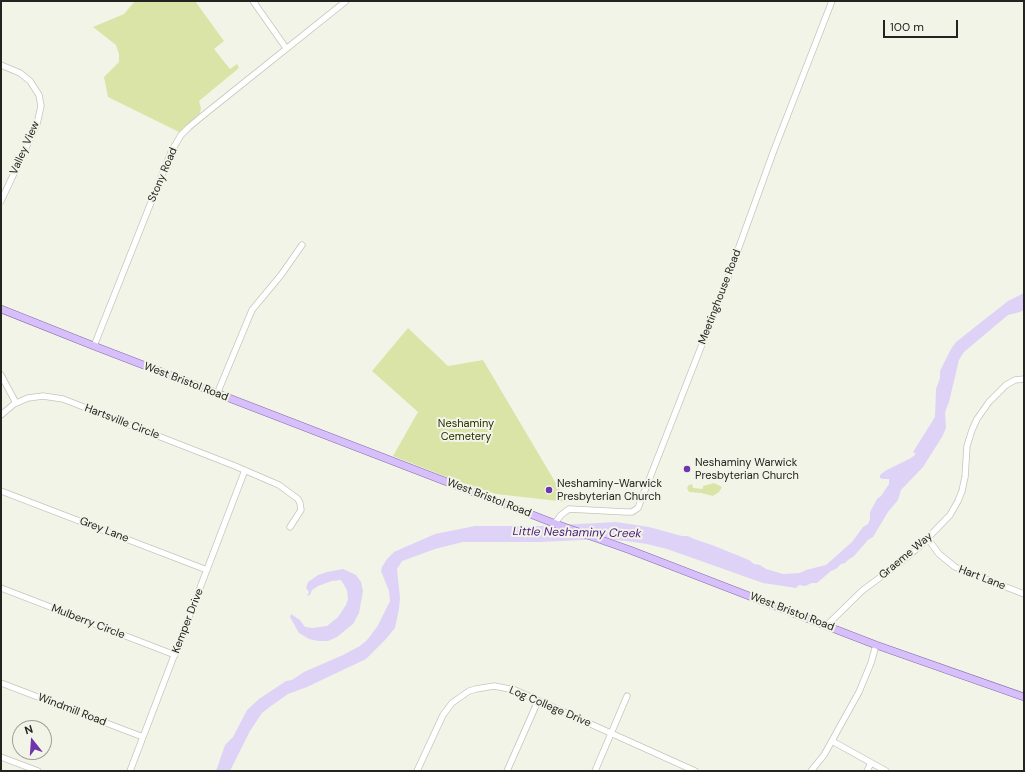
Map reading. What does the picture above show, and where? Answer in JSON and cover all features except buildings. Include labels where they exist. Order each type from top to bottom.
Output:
[{"type":"main road","name":"West Bristol Road","points":[[1,309],[217,394],[556,524],[630,550],[876,645],[1024,697]]},
{"type":"street","points":[[254,1],[286,48]]},
{"type":"street","name":"Stony Road","points":[[94,346],[171,152],[178,140],[189,127],[346,1]]},
{"type":"street","name":"Meetinghouse Road","points":[[556,524],[561,515],[569,509],[632,512],[638,508],[726,283],[774,150],[832,1]]},
{"type":"street","name":"Valley View","points":[[1,65],[20,73],[30,81],[39,95],[41,106],[37,124],[1,201]]},
{"type":"street","points":[[217,394],[252,310],[281,275],[302,245]]},
{"type":"street","points":[[1,374],[16,403]]},
{"type":"street","name":"Graeme Way","points":[[827,625],[863,590],[901,562],[928,539],[950,515],[958,501],[965,480],[968,440],[977,419],[989,402],[1006,385],[1015,380],[1024,379]]},
{"type":"street","name":"Hartsville Circle","points":[[1,415],[16,403],[35,396],[56,397],[245,470],[279,485],[298,499],[301,510],[290,527]]},
{"type":"street","name":"Kemper Drive","points":[[130,771],[245,470]]},
{"type":"street","name":"Grey Lane","points":[[1,491],[207,570]]},
{"type":"street","name":"Hart Lane","points":[[928,539],[939,554],[955,567],[1024,594]]},
{"type":"street","name":"Mulberry Circle","points":[[1,588],[175,655]]},
{"type":"street","points":[[811,771],[832,741],[866,678],[872,663],[876,645]]},
{"type":"street","name":"Windmill Road","points":[[1,683],[143,737]]},
{"type":"street","name":"Log College Drive","points":[[418,771],[443,715],[452,703],[463,694],[476,689],[494,686],[511,689],[695,771]]},
{"type":"street","points":[[595,771],[627,696]]},
{"type":"street","points":[[507,771],[538,701]]},
{"type":"street","points":[[832,741],[886,771]]},
{"type":"street","points":[[1,757],[38,771]]},
{"type":"street","points":[[867,771],[871,763]]},
{"type":"green space","points":[[135,1],[195,1],[224,41],[214,49],[230,69],[237,64],[239,68],[199,101],[201,108],[200,113],[179,132],[108,97],[104,77],[119,62],[119,54],[116,45],[93,27],[124,14]]},
{"type":"green space","name":"Neshaminy Cemetery","points":[[408,328],[448,366],[483,360],[567,502],[496,494],[457,481],[393,456],[418,412],[372,371]]},
{"type":"green space","points":[[714,483],[722,487],[719,492],[713,496],[689,492],[687,488],[692,484],[693,488],[703,489],[703,486]]},
{"type":"water","name":"Little Neshaminy Creek","points":[[1024,293],[1024,310],[1008,315],[964,352],[959,360],[949,402],[945,412],[946,428],[923,467],[901,490],[898,500],[888,512],[873,537],[868,540],[854,556],[831,571],[817,583],[812,583],[805,586],[799,585],[796,588],[763,583],[667,549],[647,544],[605,539],[540,542],[463,542],[435,549],[402,561],[397,569],[400,598],[399,609],[395,628],[386,639],[366,659],[307,687],[288,694],[271,706],[262,713],[250,731],[230,771],[216,771],[225,745],[233,737],[247,710],[259,699],[286,681],[292,680],[304,672],[343,655],[360,646],[367,640],[377,627],[390,601],[389,591],[381,571],[387,559],[394,552],[435,534],[475,526],[540,526],[616,522],[649,527],[682,536],[688,536],[749,560],[766,569],[783,574],[800,573],[826,565],[852,542],[863,527],[868,524],[870,512],[877,499],[881,496],[889,484],[889,479],[880,478],[880,475],[916,454],[913,452],[935,417],[936,389],[940,378],[940,371],[956,342],[1008,301]]},
{"type":"water","points":[[343,569],[356,575],[361,582],[363,591],[359,613],[353,624],[337,637],[328,641],[309,639],[299,633],[290,617],[291,614],[300,620],[305,627],[312,628],[327,626],[338,617],[348,599],[347,590],[341,580],[332,581],[318,586],[312,590],[310,595],[307,596],[309,592],[306,588],[308,582],[318,575]]},
{"type":"place","name":"Neshaminy Warwick Presbyterian Church","points":[[687,469]]},
{"type":"place","name":"Neshaminy-Warwick Presbyterian Church","points":[[549,490]]}]
